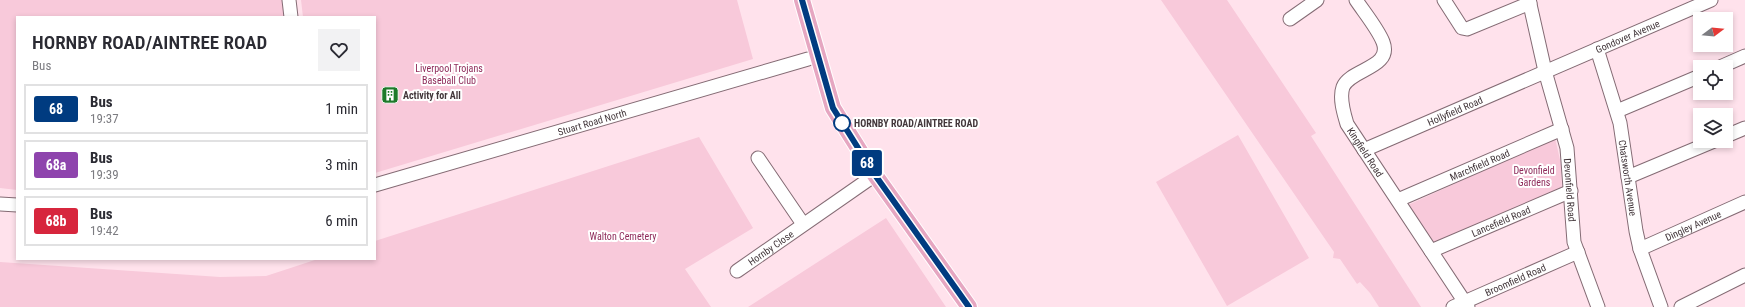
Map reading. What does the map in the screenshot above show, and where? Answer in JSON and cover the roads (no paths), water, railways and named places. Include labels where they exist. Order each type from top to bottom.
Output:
[{"type":"main road","points":[[792,0],[822,109],[871,178],[957,307]]},
{"type":"main road","points":[[802,0],[833,108],[871,178],[969,307]]},
{"type":"street","points":[[289,0],[291,16]]},
{"type":"street","points":[[1289,20],[1317,0]]},
{"type":"street","name":"Kingfield Road","points":[[1356,0],[1382,40],[1384,49],[1382,57],[1378,62],[1348,80],[1342,90],[1342,99],[1347,124],[1467,304]]},
{"type":"street","points":[[1444,0],[1462,28],[1467,29],[1530,2]]},
{"type":"street","name":"Gondover Avenue","points":[[1545,72],[1711,0]]},
{"type":"street","name":"Devonfield Road","points":[[1530,2],[1545,72],[1567,148],[1573,237],[1597,307]]},
{"type":"street","name":"Chatsworth Avenue","points":[[1597,49],[1617,111],[1624,140],[1632,214],[1640,248],[1661,307]]},
{"type":"street","points":[[1733,61],[1745,56]]},
{"type":"street","name":"Stuart Road North","points":[[376,185],[808,59]]},
{"type":"street","name":"Hollyfield Road","points":[[1364,150],[1545,72]]},
{"type":"street","points":[[1617,111],[1693,79]]},
{"type":"street","name":"Marchfield Road","points":[[1398,200],[1562,128]]},
{"type":"street","points":[[1733,133],[1745,128]]},
{"type":"street","points":[[1628,177],[1697,148]]},
{"type":"street","name":"Hornby Close","points":[[758,158],[804,224]]},
{"type":"street","name":"Hornby Close","points":[[737,271],[871,178]]},
{"type":"street","name":"Lancefield Road","points":[[1431,251],[1571,191]]},
{"type":"street","name":"Dingley Avenue","points":[[1640,248],[1745,202]]},
{"type":"street","points":[[0,204],[16,206]]},
{"type":"street","name":"Broomfield Road","points":[[1453,307],[1467,304],[1578,252]]},
{"type":"street","points":[[1680,307],[1745,275]]},
{"type":"place","name":"Activity for All","points":[[390,95]]},
{"type":"place","name":"HORNBY ROAD/AINTREE ROAD","points":[[842,123]]},
{"type":"park label","name":"Liverpool Trojans Baseball Club","points":[[449,74]]},
{"type":"park label","name":"Devonfield Gardens","points":[[1534,176]]},
{"type":"park label","name":"Walton Cemetery","points":[[623,236]]}]
